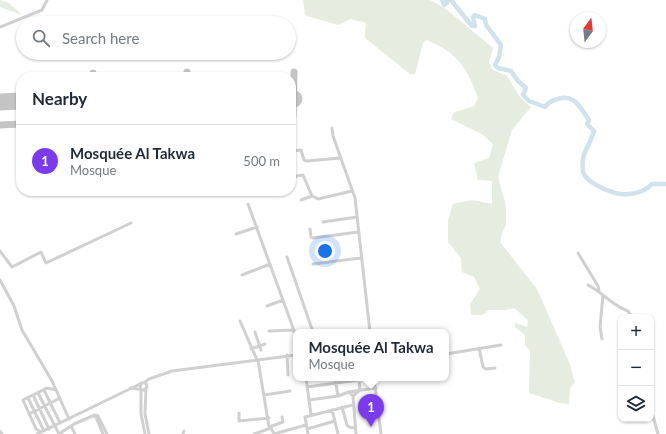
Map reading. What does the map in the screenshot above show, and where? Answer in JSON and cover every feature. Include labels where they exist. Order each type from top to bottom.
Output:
[{"type":"street","points":[[27,16],[42,10],[47,0]]},
{"type":"street","points":[[0,27],[16,21]]},
{"type":"street","points":[[332,128],[340,158],[352,191],[357,217],[370,329]]},
{"type":"street","points":[[296,150],[301,150],[304,160],[307,161],[340,158]]},
{"type":"street","points":[[296,177],[304,176],[312,196],[318,199],[352,191]]},
{"type":"street","points":[[301,200],[312,196]]},
{"type":"street","points":[[248,204],[294,329]]},
{"type":"street","points":[[323,222],[357,217]]},
{"type":"street","points":[[0,251],[12,267],[41,252],[46,263],[131,223]]},
{"type":"street","points":[[236,234],[256,228]]},
{"type":"street","points":[[310,230],[311,237],[313,238],[358,232]]},
{"type":"street","points":[[578,254],[598,286],[599,291]]},
{"type":"street","points":[[287,257],[312,329]]},
{"type":"street","points":[[314,264],[361,258]]},
{"type":"street","points":[[242,275],[270,264]]},
{"type":"street","points":[[0,280],[14,306],[22,330],[56,390],[69,419]]},
{"type":"street","points":[[588,286],[599,291],[618,307],[628,311],[630,314]]},
{"type":"street","points":[[602,339],[600,327],[603,295]]},
{"type":"street","points":[[267,306],[283,300]]},
{"type":"street","points":[[240,321],[251,349],[258,360],[269,427],[283,422],[282,417]]},
{"type":"street","points":[[269,331],[293,330]]},
{"type":"street","points":[[255,332],[261,350]]},
{"type":"street","points":[[251,349],[265,344]]},
{"type":"street","points":[[449,353],[501,345]]},
{"type":"street","points":[[480,348],[484,368],[496,368]]},
{"type":"street","points":[[130,388],[141,389],[154,377],[172,371],[293,354]]},
{"type":"street","points":[[287,355],[288,375]]},
{"type":"street","points":[[306,381],[311,415]]},
{"type":"street","points":[[307,387],[351,381]]},
{"type":"street","points":[[359,381],[360,390]]},
{"type":"street","points":[[367,381],[368,389]]},
{"type":"street","points":[[375,381],[381,434]]},
{"type":"street","points":[[336,383],[338,396]]},
{"type":"street","points":[[37,434],[130,388],[140,384],[146,386]]},
{"type":"street","points":[[140,384],[142,419],[145,434]]},
{"type":"street","points":[[146,386],[145,414],[149,434]]},
{"type":"street","points":[[43,431],[36,429],[23,400],[47,388],[56,390]]},
{"type":"street","points":[[309,400],[376,388]]},
{"type":"street","points":[[44,390],[60,423]]},
{"type":"street","points":[[353,396],[360,390]]},
{"type":"street","points":[[264,395],[290,391]]},
{"type":"street","points":[[349,392],[353,396],[356,434]]},
{"type":"street","points":[[38,393],[59,434],[71,426],[95,415]]},
{"type":"street","points":[[33,395],[49,429]]},
{"type":"street","points":[[28,398],[43,431]]},
{"type":"street","points":[[29,414],[60,398]]},
{"type":"street","points":[[308,434],[305,417],[353,405]]},
{"type":"street","points":[[342,407],[347,425],[349,428],[355,428]]},
{"type":"street","points":[[332,410],[338,434]]},
{"type":"street","points":[[239,413],[239,421],[268,418]]},
{"type":"street","points":[[95,415],[103,434]]},
{"type":"street","points":[[95,415],[98,416],[107,434]]},
{"type":"street","points":[[654,420],[658,434]]},
{"type":"street","points":[[254,434],[271,428],[274,434],[335,421]]},
{"type":"street","points":[[71,426],[75,434]]},
{"type":"shaded area","points":[[0,0],[9,3],[22,15],[0,7]]},
{"type":"shaded area","points":[[303,0],[430,0],[446,9],[493,48],[489,63],[493,70],[507,76],[520,97],[531,107],[512,130],[498,177],[506,206],[506,225],[500,242],[537,289],[569,362],[575,382],[570,388],[569,404],[560,403],[529,393],[530,351],[525,345],[525,335],[515,327],[515,323],[527,327],[528,320],[514,308],[505,310],[489,310],[482,315],[471,315],[470,304],[480,289],[474,277],[462,272],[461,258],[448,242],[448,220],[453,204],[472,200],[492,204],[492,181],[478,180],[474,163],[489,158],[493,144],[482,134],[451,119],[453,113],[474,106],[478,98],[465,70],[454,56],[438,45],[427,40],[423,43],[415,74],[410,74],[365,38],[366,23],[351,19],[338,25],[307,16],[305,14]]},
{"type":"waterway","points":[[442,0],[444,5],[447,3],[447,0]]},
{"type":"waterway","points":[[451,0],[472,26],[475,26],[473,17],[475,15],[485,19],[486,25],[501,45],[499,57],[495,65],[498,68],[511,71],[518,81],[526,88],[523,95],[529,101],[545,107],[548,103],[562,98],[572,99],[576,102],[589,120],[587,124],[594,131],[584,154],[582,165],[583,171],[588,179],[611,192],[621,194],[638,192],[646,189],[652,184],[666,184]]},
{"type":"taxiway","points":[[0,125],[16,124]]},
{"type":"runway","points":[[0,102],[16,101]]},
{"type":"place","name":"Mosquée Al Takwa","points":[[371,427]]}]
